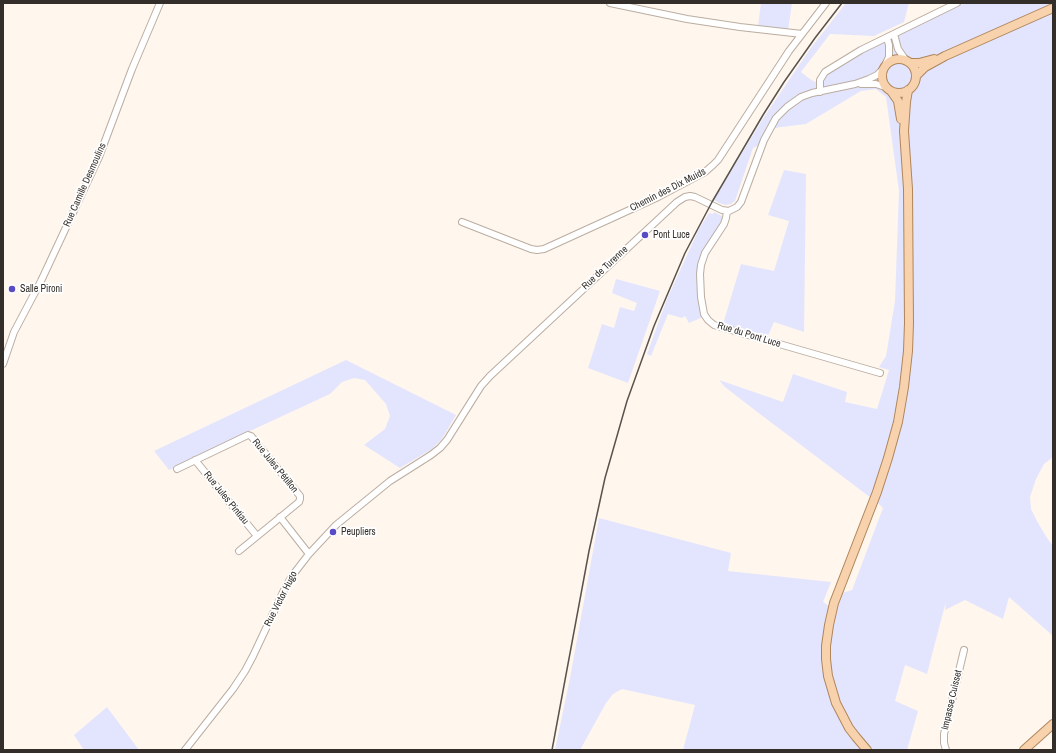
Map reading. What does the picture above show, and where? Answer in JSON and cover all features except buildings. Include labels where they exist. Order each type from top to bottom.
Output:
[{"type":"main road","points":[[916,76],[925,67],[945,56],[1053,8]]},
{"type":"main road","points":[[866,750],[849,728],[836,703],[828,676],[826,646],[834,602],[877,492],[888,458],[897,427],[904,387],[908,342],[909,296],[908,189],[904,131],[898,101],[883,82],[882,78],[884,67],[890,60],[900,58],[908,61],[923,62],[945,56]]},
{"type":"main road","points":[[888,89],[901,93],[908,90],[915,83],[915,69],[908,61]]},
{"type":"main road","points":[[904,131],[908,90]]},
{"type":"main road","points":[[1024,750],[1053,724]]},
{"type":"street","name":"Rue Camille Desmoulins","points":[[3,364],[13,334],[41,281],[101,152],[132,69],[160,3]]},
{"type":"street","points":[[610,3],[740,27],[802,34]]},
{"type":"street","name":"Chemin des Dix Muids","points":[[462,222],[531,249],[544,249],[600,224],[705,172],[716,162],[786,55],[826,3]]},
{"type":"street","points":[[820,92],[820,80],[825,72],[855,54],[948,5],[957,3]]},
{"type":"street","points":[[894,34],[898,49],[908,61]]},
{"type":"street","points":[[684,183],[688,196],[695,197],[720,210],[727,211],[734,209],[741,202],[761,145],[776,118],[784,109],[805,96],[855,84],[877,75],[884,67],[889,56],[889,45],[887,38]]},
{"type":"street","points":[[855,84],[876,84],[888,89]]},
{"type":"street","name":"Rue de Turenne","points":[[404,471],[434,453],[445,443],[481,386],[490,376],[672,206],[688,196]]},
{"type":"street","name":"Rue du Pont Luce","points":[[727,211],[725,221],[705,253],[701,265],[701,298],[704,314],[708,320],[714,324],[755,337],[880,374]]},
{"type":"street","name":"Rue Jules Pétillon","points":[[196,460],[246,435],[250,435],[300,496],[299,502],[280,517]]},
{"type":"street","points":[[177,469],[196,460]]},
{"type":"street","name":"Rue Jules Pintiau","points":[[196,460],[257,536]]},
{"type":"street","name":"Rue Victor Hugo","points":[[185,750],[233,689],[245,671],[294,572],[339,522],[404,471]]},
{"type":"street","points":[[239,551],[280,517],[309,554]]},
{"type":"street","name":"Impasse Cuisset","points":[[946,750],[944,734],[964,650]]},
{"type":"shaded area","points":[[761,3],[792,3],[788,30],[758,26]]},
{"type":"shaded area","points":[[846,3],[909,3],[904,22],[874,36],[830,34],[801,72],[815,82],[860,54],[964,3],[1053,3],[1053,457],[1044,464],[1036,479],[1030,497],[1031,509],[1053,546],[1053,636],[1009,597],[1003,619],[965,600],[945,610],[946,601],[927,674],[905,665],[895,701],[918,711],[907,750],[872,750],[864,741],[847,720],[834,689],[830,662],[830,635],[842,593],[852,590],[883,508],[725,387],[719,380],[783,402],[793,374],[847,392],[845,402],[877,409],[889,370],[879,367],[886,356],[895,301],[899,191],[886,97],[876,89],[861,91],[806,124],[774,128],[767,126],[759,145],[753,148],[735,201],[731,204],[725,205],[714,200],[762,120],[810,49]]},
{"type":"shaded area","points":[[784,170],[806,174],[804,332],[774,322],[767,338],[723,324],[741,264],[774,271],[789,221],[768,215]]},
{"type":"shaded area","points":[[714,212],[722,216],[722,221],[705,247],[700,262],[703,317],[689,323],[685,316],[682,318],[668,314],[651,356],[647,354],[667,299],[699,229],[709,213],[713,214]]},
{"type":"shaded area","points":[[616,279],[660,291],[628,383],[588,368],[602,324],[614,328],[620,307],[634,311],[637,303],[612,293]]},
{"type":"shaded area","points":[[346,360],[456,415],[442,439],[432,449],[400,468],[364,445],[385,429],[390,416],[386,404],[365,380],[354,378],[342,382],[330,394],[169,470],[154,451]]},
{"type":"shaded area","points":[[599,518],[731,553],[728,571],[831,582],[823,602],[829,606],[824,634],[828,686],[863,750],[683,750],[695,705],[622,689],[613,694],[606,703],[580,750],[555,750],[570,678]]},
{"type":"shaded area","points":[[107,707],[139,750],[84,750],[74,735]]},
{"type":"railway","points":[[552,750],[589,551],[605,478],[627,401],[654,326],[685,253],[712,202],[784,82],[842,3]]},
{"type":"place","name":"Pont Luce","points":[[645,235]]},
{"type":"place","name":"Salle Pironi","points":[[12,289]]},
{"type":"place","name":"Peupliers","points":[[333,532]]}]
